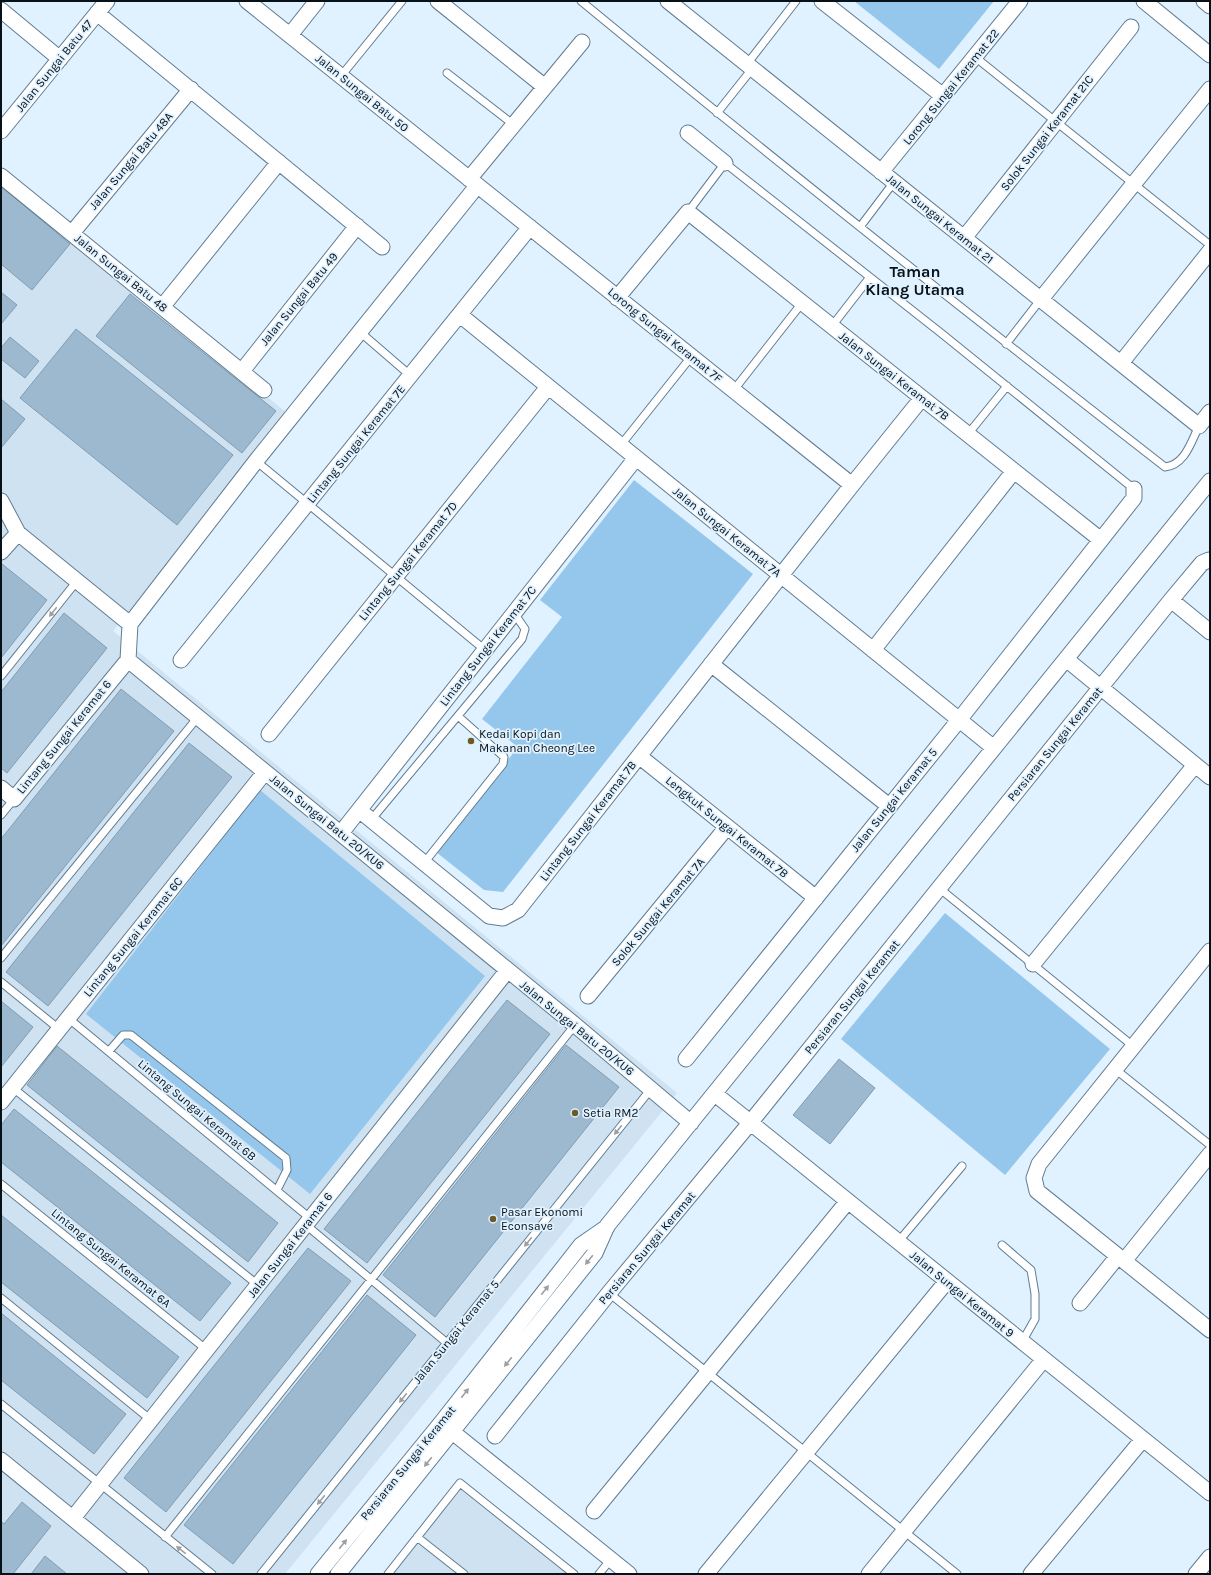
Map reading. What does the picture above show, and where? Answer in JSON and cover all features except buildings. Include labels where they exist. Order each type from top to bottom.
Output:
[{"type":"street","name":"Jalan Sungai Batu 47","points":[[1,131],[107,1]]},
{"type":"street","name":"Jalan Sungai Batu 50","points":[[247,1],[473,182]]},
{"type":"street","points":[[290,35],[317,1]]},
{"type":"street","points":[[438,1],[545,87]]},
{"type":"street","name":"Jalan Sungai Keramat 21","points":[[668,1],[1199,426]]},
{"type":"street","points":[[822,1],[943,96]]},
{"type":"street","name":"Lorong Sungai Keramat 22","points":[[882,172],[1020,1]]},
{"type":"street","points":[[1144,1],[1210,55]]},
{"type":"street","points":[[1204,1],[1210,6]]},
{"type":"street","points":[[1,10],[60,59]]},
{"type":"street","points":[[97,13],[382,247]]},
{"type":"street","name":"Solok Sungai Keramat 21C","points":[[964,238],[1131,27]]},
{"type":"street","points":[[128,660],[130,624],[256,461],[360,332],[514,125],[582,42]]},
{"type":"street","points":[[1041,300],[1210,89]]},
{"type":"street","name":"Jalan Sungai Batu 48A","points":[[72,233],[191,90]]},
{"type":"street","points":[[688,133],[725,163]]},
{"type":"street","points":[[162,306],[279,162]]},
{"type":"street","name":"Jalan Sungai Batu 48","points":[[1,176],[264,390]]},
{"type":"street","name":"Lorong Sungai Keramat 7F","points":[[473,182],[852,485]]},
{"type":"street","points":[[617,298],[688,212]]},
{"type":"street","name":"Jalan Sungai Keramat 7B","points":[[688,212],[1101,540]]},
{"type":"street","name":"Jalan Sungai Batu 49","points":[[242,371],[357,226]]},
{"type":"street","name":"Lintang Sungai Keramat 7E","points":[[181,660],[530,227]]},
{"type":"street","points":[[1121,363],[1210,251]]},
{"type":"street","name":"Jalan Sungai Keramat 7A","points":[[460,315],[994,748]]},
{"type":"street","name":"Lintang Sungai Keramat 7D","points":[[268,734],[548,387]]},
{"type":"street","name":"Lintang Sungai Keramat 7B","points":[[359,810],[489,916],[503,918],[518,910],[922,398]]},
{"type":"street","points":[[1199,426],[1210,412]]},
{"type":"street","name":"Lintang Sungai Keramat 7C","points":[[341,833],[636,458]]},
{"type":"street","points":[[873,650],[1014,471]]},
{"type":"street","name":"Persiaran Sungai Keramat","points":[[318,1574],[447,1427],[595,1253],[608,1226],[1210,481]]},
{"type":"street","name":"Jalan Sungai Keramat 5","points":[[686,1059],[959,720],[1101,540],[1134,498],[1134,489]]},
{"type":"street","points":[[1,501],[18,533],[130,624]]},
{"type":"street","points":[[1,552],[18,533]]},
{"type":"street","name":"Persiaran Sungai Keramat","points":[[494,1436],[609,1293],[750,1123],[1171,600],[1202,563],[1210,560]]},
{"type":"street","points":[[1171,600],[1210,632]]},
{"type":"street","points":[[1066,659],[1210,777]]},
{"type":"street","name":"Jalan Sungai Batu 20/KU6","points":[[128,660],[575,1025],[691,1123]]},
{"type":"street","name":"Lintang Sungai Keramat 6","points":[[14,799],[128,660]]},
{"type":"street","points":[[711,664],[889,806]]},
{"type":"street","name":"Lengkuk Sungai Keramat 7B","points":[[639,756],[816,898]]},
{"type":"street","points":[[1033,964],[1195,765]]},
{"type":"street","name":"Lintang Sungai Keramat 6C","points":[[1,1102],[265,772]]},
{"type":"street","points":[[1,788],[14,799]]},
{"type":"street","name":"Solok Sungai Keramat 7A","points":[[588,996],[727,828]]},
{"type":"street","points":[[1210,951],[1039,1164],[1034,1178],[1038,1191],[1210,1330]]},
{"type":"street","name":"Jalan Sungai Keramat 6","points":[[73,1518],[309,1222],[507,970]]},
{"type":"street","name":"Jalan Sungai Keramat 9","points":[[715,1094],[1210,1493]]},
{"type":"street","points":[[1080,1303],[1121,1258],[1210,1154]]},
{"type":"street","points":[[594,1511],[848,1201]]},
{"type":"street","points":[[706,1574],[947,1282]]},
{"type":"street","points":[[869,1574],[1044,1359]]},
{"type":"street","points":[[447,1427],[629,1574]]},
{"type":"street","name":"Persiaran Sungai Keramat","points":[[340,1573],[447,1427]]},
{"type":"street","points":[[1031,1574],[1143,1439]]},
{"type":"street","points":[[1,1460],[141,1574]]},
{"type":"street","points":[[1196,1574],[1210,1557]]},
{"type":"lane","points":[[340,76],[402,1]]},
{"type":"lane","points":[[581,1],[717,113],[1006,344],[1164,467],[1178,463],[1186,452],[1199,426]]},
{"type":"lane","points":[[717,113],[796,1]]},
{"type":"lane","points":[[975,57],[1210,245]]},
{"type":"lane","points":[[447,73],[514,125]]},
{"type":"lane","points":[[688,212],[725,163],[1007,386],[1134,489]]},
{"type":"lane","points":[[860,227],[894,182]]},
{"type":"lane","points":[[832,326],[870,277]]},
{"type":"lane","points":[[1006,344],[1041,300]]},
{"type":"lane","points":[[733,391],[802,303]]},
{"type":"lane","points":[[360,332],[411,376]]},
{"type":"lane","points":[[620,446],[691,357]]},
{"type":"lane","points":[[968,434],[1007,386]]},
{"type":"lane","points":[[256,461],[485,650]]},
{"type":"lane","points":[[1,676],[77,581]]},
{"type":"lane","points":[[371,820],[522,639],[525,629],[514,613]]},
{"type":"lane","points":[[424,863],[503,764],[504,757],[458,716]]},
{"type":"lane","points":[[1,958],[198,717]]},
{"type":"lane","name":"Lintang Sungai Keramat 6","points":[[1,815],[14,799]]},
{"type":"lane","points":[[939,888],[1134,1046]]},
{"type":"lane","name":"Lintang Sungai Keramat 6B","points":[[1,982],[109,1052],[277,1190],[309,1222],[372,1280],[447,1343]]},
{"type":"lane","points":[[165,1537],[575,1025]]},
{"type":"lane","points":[[109,1052],[123,1035],[131,1035],[286,1158],[287,1170],[277,1190]]},
{"type":"lane","points":[[1115,1069],[1210,1145]]},
{"type":"lane","points":[[13,1088],[258,1285]]},
{"type":"lane","name":"Jalan Sungai Keramat 5","points":[[261,1574],[651,1089]]},
{"type":"lane","points":[[898,1242],[962,1166]]},
{"type":"lane","name":"Lintang Sungai Keramat 6A","points":[[1,1184],[207,1350]]},
{"type":"lane","points":[[1002,1245],[1031,1270],[1035,1294],[1035,1319],[1022,1342]]},
{"type":"lane","points":[[609,1293],[957,1574]]},
{"type":"lane","points":[[1,1298],[151,1420]]},
{"type":"lane","points":[[1,1404],[99,1485],[212,1574]]},
{"type":"lane","points":[[388,1574],[460,1484],[574,1574]]},
{"type":"lane","points":[[417,1537],[464,1574]]},
{"type":"lane","points":[[599,1574],[611,1559]]},
{"type":"shaded area","points":[[854,1],[994,1],[939,69]]},
{"type":"shaded area","points":[[1,184],[287,413],[113,631],[677,1093],[285,1574],[1,1574]]},
{"type":"shaded area","points":[[634,480],[753,574],[503,892],[484,890],[436,852],[518,747],[482,719],[562,617],[540,600]]},
{"type":"shaded area","points":[[260,790],[485,976],[310,1194],[86,1014]]},
{"type":"shaded area","points":[[945,913],[1110,1049],[1005,1175],[841,1039]]},
{"type":"shaded area","points":[[460,1489],[568,1574],[394,1574]]},
{"type":"place","name":"Kedai Kopi dan Makanan Cheong Lee","points":[[471,741]]},
{"type":"place","name":"Setia RM2","points":[[575,1113]]},
{"type":"place","name":"Pasar Ekonomi Econsave","points":[[493,1219]]},
{"type":"district","name":"Taman Klang Utama","points":[[915,280]]}]
